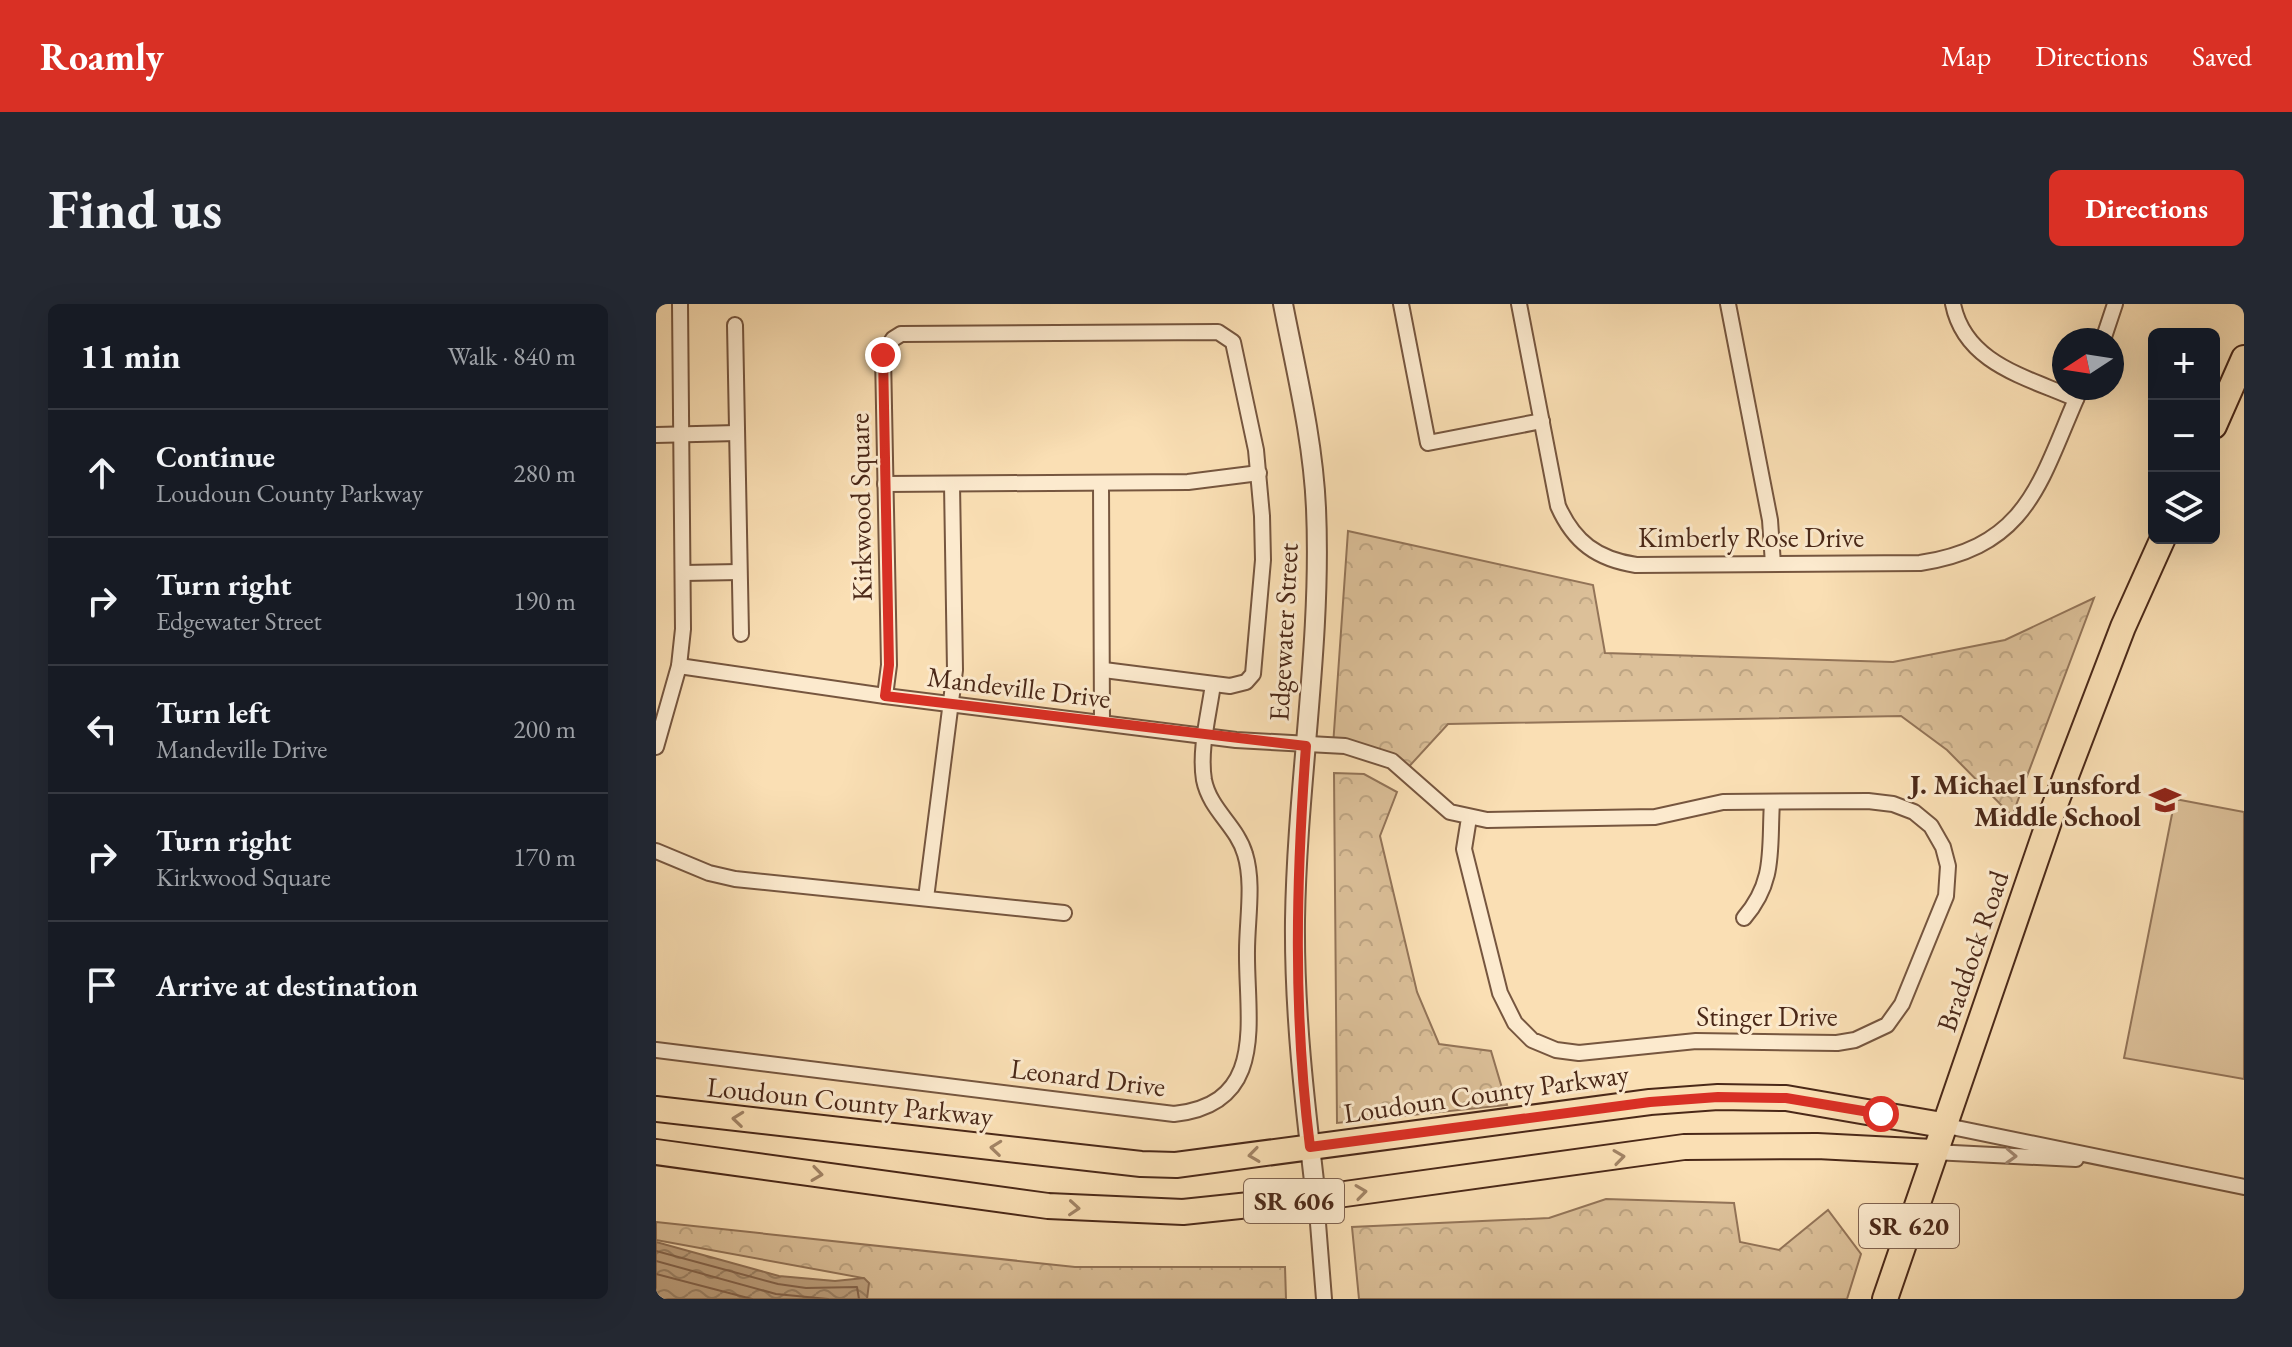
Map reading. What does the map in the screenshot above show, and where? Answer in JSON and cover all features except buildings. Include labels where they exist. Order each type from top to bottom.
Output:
[{"type":"main road","points":[[2220,412],[2244,358]]},
{"type":"main road","name":"Braddock Road","points":[[1885,1299],[1942,1125],[2053,810],[2123,627],[2160,544]]},
{"type":"main road","name":"Loudoun County Parkway","points":[[656,1109],[1141,1164],[1176,1165],[1650,1102],[1718,1097],[1813,1102],[1942,1125]]},
{"type":"main road","name":"SR 606","points":[[656,1152],[1048,1206],[1183,1212],[1316,1198],[1684,1147],[1817,1146],[1933,1152]]},
{"type":"street","points":[[656,747],[679,666],[684,573],[680,304]]},
{"type":"street","name":"Edgewater Street","points":[[1283,304],[1308,432],[1316,506],[1295,919],[1296,992],[1324,1299]]},
{"type":"street","points":[[1401,304],[1428,443],[1542,421]]},
{"type":"street","name":"Kimberly Rose Drive","points":[[1519,304],[1558,506],[1580,542],[1614,562],[1636,565],[1920,563],[1953,558],[2001,535],[2020,516],[2076,400]]},
{"type":"street","points":[[1728,304],[1770,520],[1773,564]]},
{"type":"street","points":[[1953,304],[1956,320],[1967,339],[1985,359],[2052,383]]},
{"type":"street","points":[[2107,328],[2115,304]]},
{"type":"street","points":[[735,325],[741,634]]},
{"type":"street","name":"Kirkwood Square","points":[[885,696],[889,665],[883,355],[893,339],[908,333],[1218,332],[1226,335],[1237,350],[1259,473],[1263,560],[1256,665],[1246,682],[1230,686],[1104,670]]},
{"type":"street","points":[[656,435],[737,433]]},
{"type":"street","points":[[885,484],[1188,482],[1259,473]]},
{"type":"street","points":[[1101,483],[1102,723]]},
{"type":"street","points":[[926,898],[955,670],[952,484]]},
{"type":"street","points":[[684,573],[739,572]]},
{"type":"street","name":"Mandeville Drive","points":[[679,666],[951,705],[1306,746]]},
{"type":"street","name":"Leonard Drive","points":[[656,1050],[1174,1114],[1205,1107],[1232,1087],[1246,1061],[1249,1045],[1248,869],[1239,838],[1217,810],[1204,782],[1213,684]]},
{"type":"street","name":"Stinger Drive","points":[[1306,746],[1345,746],[1377,753],[1392,761],[1450,812],[1469,818],[1655,817],[1723,802],[1868,801],[1893,804],[1914,812],[1931,826],[1943,847],[1948,866],[1946,896],[1902,1004],[1887,1025],[1855,1040],[1837,1043],[1696,1041],[1579,1053],[1556,1050],[1532,1040],[1515,1023],[1500,993],[1464,849],[1469,818]]},
{"type":"street","points":[[1744,918],[1763,897],[1768,876],[1772,802]]},
{"type":"street","points":[[656,851],[686,865],[735,879],[1064,913]]},
{"type":"street","points":[[1942,1125],[2244,1187]]},
{"type":"street","points":[[1933,1152],[2121,1161]]},
{"type":"green space","points":[[1348,531],[1593,585],[1605,653],[1893,662],[2005,640],[2094,598],[2012,816],[1947,750],[1901,716],[1448,724],[1404,772],[1333,746]]},
{"type":"green space","points":[[1334,773],[1364,774],[1397,792],[1380,836],[1417,992],[1439,1044],[1491,1051],[1507,1105],[1337,1123]]},
{"type":"green space","points":[[2175,799],[2244,812],[2244,1079],[2124,1058]]},
{"type":"green space","points":[[1606,1199],[1734,1203],[1740,1242],[1779,1250],[1828,1210],[1861,1254],[1847,1299],[1359,1299],[1352,1227],[1549,1218]]},
{"type":"green space","points":[[656,1222],[1075,1267],[1285,1267],[1286,1299],[864,1299],[863,1278],[656,1240]]},
{"type":"water","points":[[656,1242],[779,1276],[835,1281],[864,1278],[869,1283],[867,1299],[656,1299]]},
{"type":"place","name":"J. Michael Lunsford Middle School","points":[[2165,800]]},
{"type":"route","points":[[883,355],[889,665],[885,696],[1306,746],[1295,919],[1300,1065],[1310,1147],[1650,1102],[1718,1097],[1786,1098],[1881,1114]]}]
